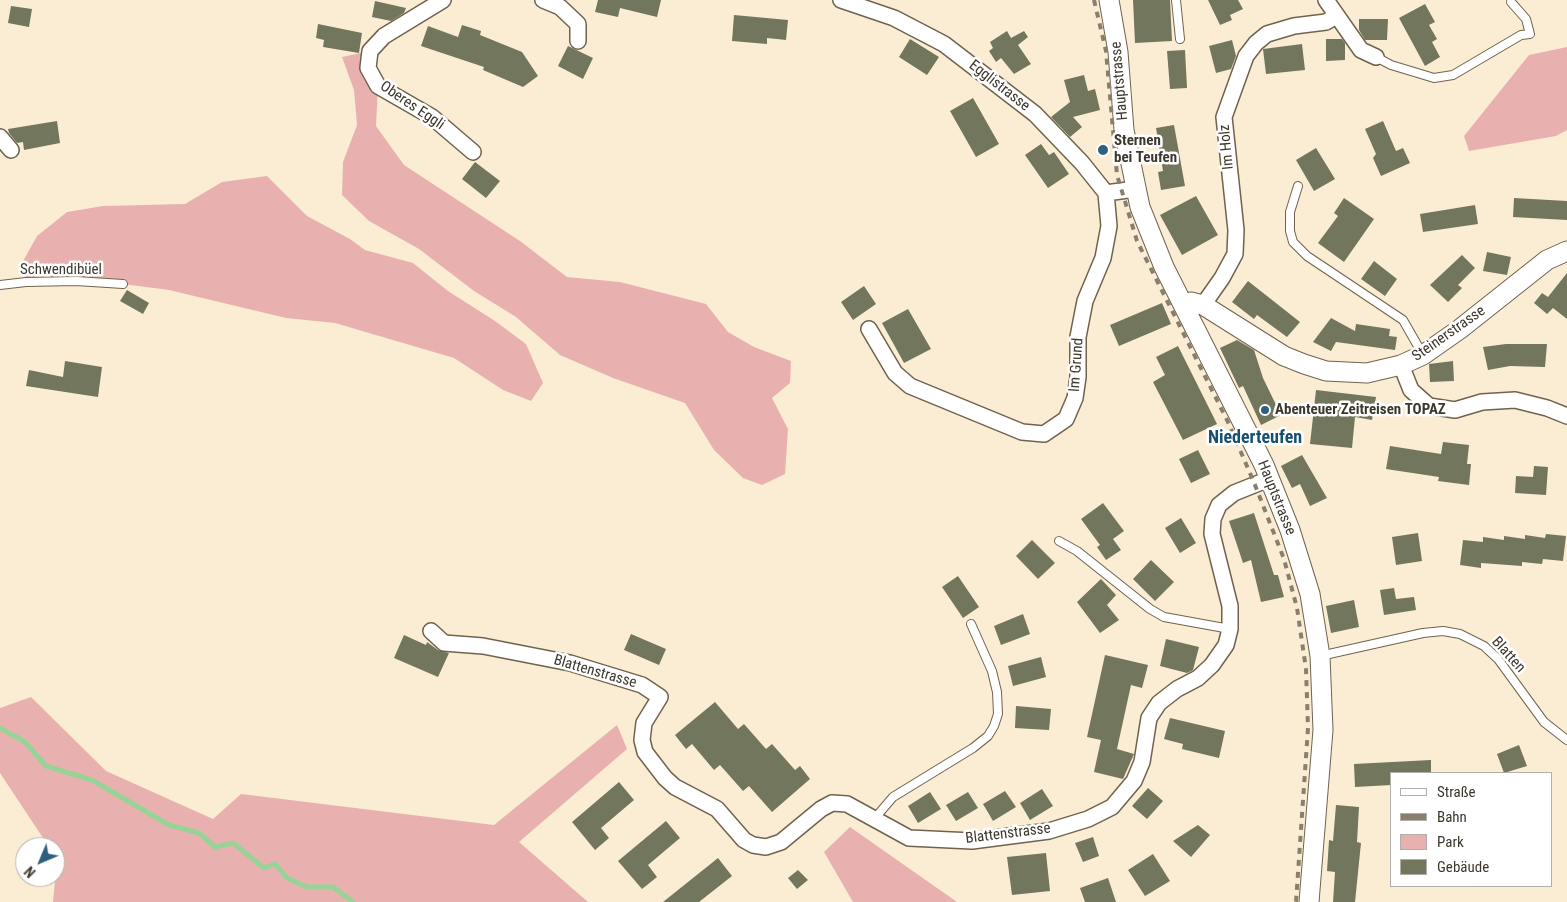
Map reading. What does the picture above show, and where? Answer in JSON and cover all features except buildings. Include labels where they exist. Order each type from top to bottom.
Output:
[{"type":"street","name":"Oberes Eggli","points":[[443,0],[384,36],[370,51],[368,68],[378,86],[432,116],[473,152]]},
{"type":"street","points":[[543,0],[560,7],[578,24],[578,41]]},
{"type":"street","name":"Egglistrasse","points":[[841,0],[894,18],[944,44],[1035,114],[1082,163],[1106,194]]},
{"type":"street","name":"Hauptstrasse","points":[[1109,0],[1118,52],[1124,130],[1135,189],[1150,235],[1269,479],[1290,530],[1307,586],[1320,656],[1323,730],[1308,902]]},
{"type":"street","points":[[1326,0],[1361,50],[1376,57]]},
{"type":"street","name":"Im Holz","points":[[1203,305],[1222,278],[1235,254],[1236,230],[1224,117],[1246,56],[1256,43],[1267,34],[1294,26],[1326,22],[1336,16]]},
{"type":"street","points":[[0,137],[11,150]]},
{"type":"street","points":[[1106,194],[1135,189]]},
{"type":"street","name":"Im Grund","points":[[870,329],[895,373],[910,386],[1022,432],[1044,434],[1066,420],[1075,398],[1080,328],[1085,301],[1103,258],[1109,226],[1106,194]]},
{"type":"street","name":"Steinerstrasse","points":[[1203,305],[1284,356],[1326,371],[1367,373],[1401,365],[1423,355],[1460,329],[1547,260],[1567,251]]},
{"type":"street","points":[[1184,306],[1191,302],[1203,305]]},
{"type":"street","points":[[1401,365],[1411,390],[1429,406],[1455,410],[1482,402],[1515,400],[1547,408],[1567,416]]},
{"type":"street","name":"Blattenstrasse","points":[[431,630],[444,643],[483,646],[570,662],[642,685],[660,697],[644,723],[642,740],[645,752],[665,778],[675,787],[717,809],[744,840],[753,845],[766,847],[781,842],[821,808],[832,803],[847,804],[909,838],[972,841],[1049,831],[1088,819],[1112,807],[1134,781],[1142,762],[1149,718],[1159,703],[1177,689],[1198,678],[1212,665],[1226,645],[1230,629],[1230,606],[1212,534],[1213,519],[1219,505],[1234,493],[1269,479]]},
{"type":"lane","points":[[1176,0],[1180,39]]},
{"type":"lane","points":[[1376,57],[1434,78],[1453,75],[1521,35],[1530,34],[1526,19],[1511,2]]},
{"type":"lane","points":[[1298,186],[1290,212],[1290,231],[1293,242],[1306,256],[1403,320],[1423,355]]},
{"type":"lane","name":"Schwendibüel","points":[[0,285],[26,282],[76,281],[123,284]]},
{"type":"lane","points":[[1059,542],[1077,551],[1150,609],[1164,617],[1230,629]]},
{"type":"lane","points":[[874,818],[893,797],[973,748],[988,736],[994,726],[998,714],[997,692],[992,671],[971,624]]},
{"type":"lane","name":"Blatten","points":[[1320,656],[1422,633],[1443,631],[1460,634],[1484,646],[1498,659],[1544,722],[1567,740]]},
{"type":"green space","points":[[1567,47],[1567,130],[1556,136],[1469,151],[1464,136],[1529,55]]},
{"type":"green space","points":[[370,51],[378,86],[376,126],[404,165],[520,241],[567,277],[620,282],[706,304],[728,332],[754,347],[791,361],[790,383],[772,398],[788,429],[785,474],[762,485],[743,478],[714,450],[685,403],[613,378],[560,355],[516,317],[474,291],[419,249],[369,221],[342,195],[343,162],[357,125],[354,90],[342,57]]},
{"type":"green space","points":[[267,176],[307,216],[350,239],[365,250],[413,263],[448,291],[495,321],[526,344],[543,383],[531,401],[503,390],[454,358],[335,323],[286,318],[169,290],[123,284],[26,282],[22,263],[37,236],[67,212],[103,206],[185,204],[222,182]]},
{"type":"green space","points":[[31,697],[106,771],[213,819],[241,794],[494,825],[617,725],[627,749],[519,842],[588,902],[53,902],[54,887],[65,887],[65,837],[42,837],[0,773],[0,708]]},
{"type":"green space","points":[[850,827],[957,902],[853,902],[824,852]]},
{"type":"waterway","points":[[0,728],[25,742],[46,766],[92,780],[169,825],[199,833],[215,847],[233,843],[264,868],[275,864],[287,878],[307,887],[333,887],[353,902]]},
{"type":"railway","points":[[1094,0],[1106,51],[1117,175],[1137,241],[1228,422],[1284,559],[1297,608],[1306,669],[1308,728],[1296,902]]},
{"type":"place","name":"Sternen bei Teufen","points":[[1103,150]]},
{"type":"place","name":"Abenteuer Zeitreisen TOPAZ","points":[[1265,410]]},
{"type":"district","name":"Niederteufen","points":[[1255,438]]}]
